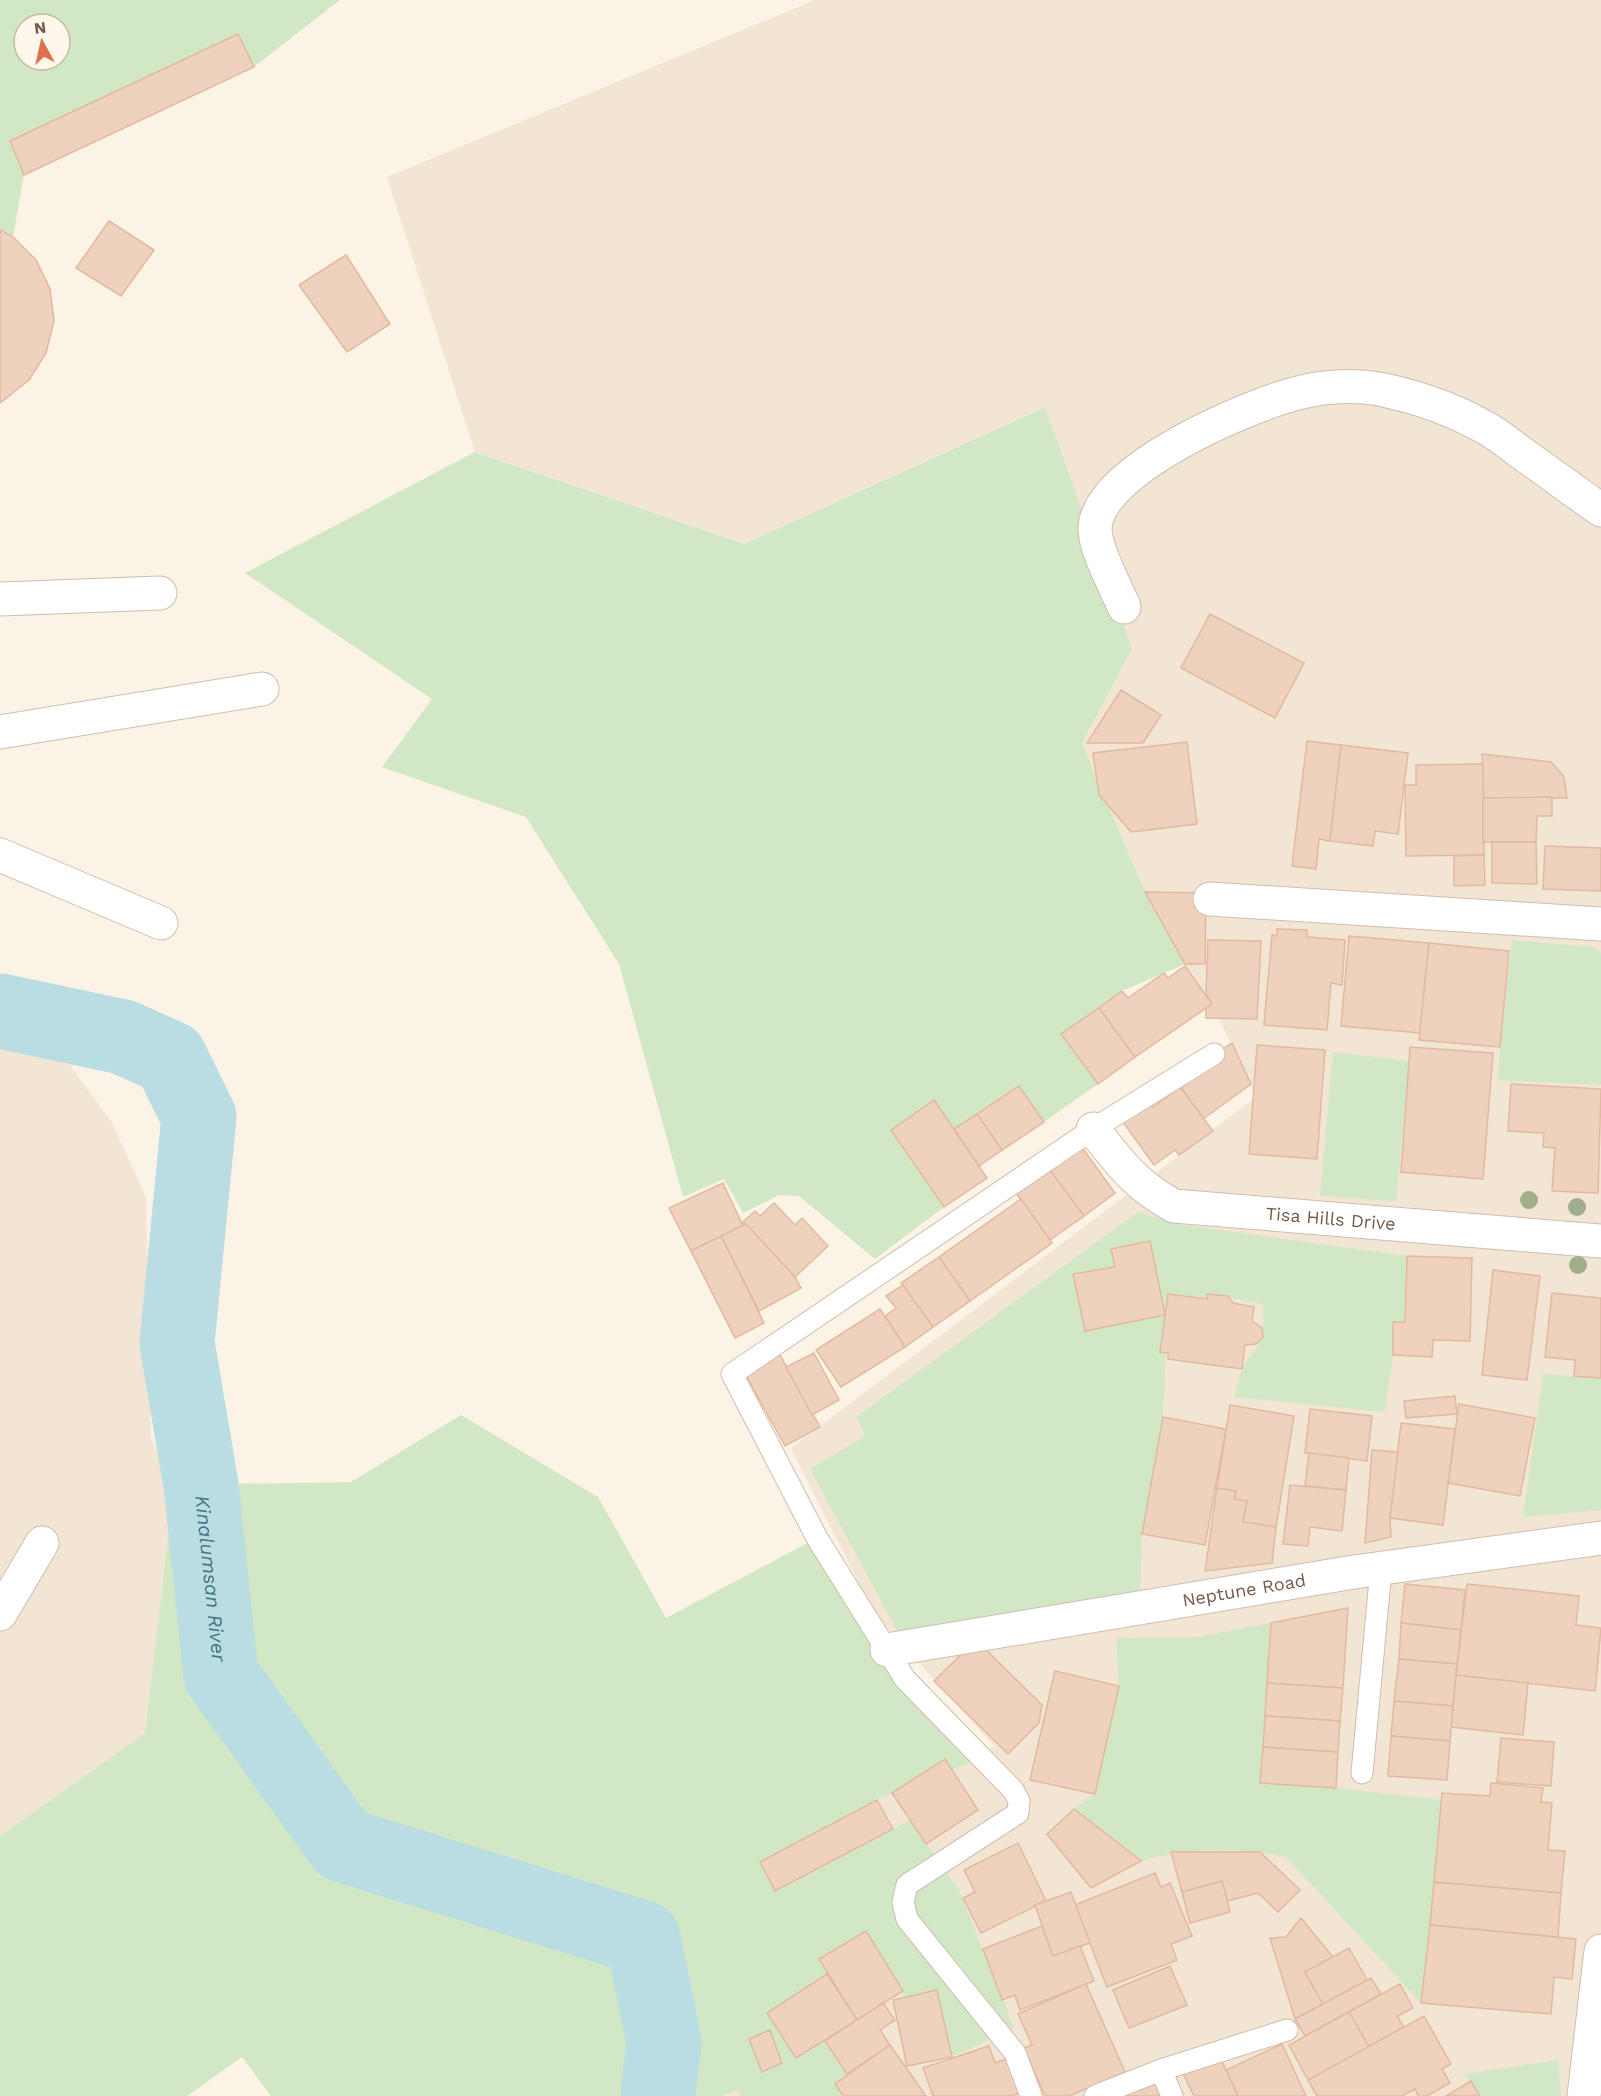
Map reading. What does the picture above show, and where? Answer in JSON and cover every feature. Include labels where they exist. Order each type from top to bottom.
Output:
[{"type":"street","points":[[1124,607],[1095,530],[1111,495],[1132,472],[1182,441],[1262,405],[1303,392],[1345,387],[1379,389],[1446,410],[1483,426],[1601,510]]},
{"type":"street","points":[[0,599],[160,593]]},
{"type":"street","points":[[0,732],[262,689]]},
{"type":"street","points":[[0,855],[161,923]]},
{"type":"street","points":[[1210,899],[1601,924]]},
{"type":"street","name":"Tisa Hills Drive","points":[[1093,1129],[1124,1169],[1147,1191],[1174,1206],[1601,1241]]},
{"type":"street","name":"Neptune Road","points":[[887,1650],[1381,1569],[1601,1538]]},
{"type":"street","points":[[0,1614],[42,1543]]},
{"type":"street","points":[[1591,2079],[1601,1951]]},
{"type":"lane","points":[[1031,2096],[1015,2053],[907,1919],[903,1902],[907,1885],[1018,1813],[1019,1802],[1013,1790],[905,1679],[817,1538],[732,1374],[1093,1129],[1214,1054]]},
{"type":"lane","points":[[1362,1773],[1381,1569]]},
{"type":"lane","points":[[1095,2096],[1161,2070],[1287,2030]]},
{"type":"lane","points":[[1161,2070],[1172,2096]]},
{"type":"shaded area","points":[[815,0],[1601,0],[1601,2096],[660,2096],[778,1891],[760,1862],[892,1793],[994,1746],[874,1613],[791,1448],[1256,1097],[1212,1004],[1185,964],[1145,892],[1082,743],[1132,649],[1044,407],[744,544],[475,452],[387,177]]},
{"type":"shaded area","points":[[0,1046],[69,1064],[112,1123],[146,1197],[151,1439],[174,1485],[145,1733],[0,1836]]},
{"type":"green space","points":[[0,0],[340,0],[254,67],[238,34],[10,141],[24,175],[13,237],[0,230]]},
{"type":"green space","points":[[1045,407],[1132,649],[1082,743],[1145,892],[1185,964],[1122,991],[1062,1034],[1098,1084],[1044,1122],[1019,1086],[954,1129],[934,1100],[891,1130],[944,1207],[875,1259],[799,1196],[779,1195],[743,1213],[724,1179],[683,1197],[619,964],[526,817],[382,767],[432,699],[245,573],[475,452],[744,544]]},
{"type":"green space","points":[[1512,940],[1592,947],[1601,953],[1601,1085],[1497,1080]]},
{"type":"green space","points":[[1333,1052],[1409,1061],[1396,1201],[1320,1196]]},
{"type":"green space","points":[[1138,1212],[1184,1225],[1407,1256],[1405,1322],[1393,1322],[1393,1355],[1385,1412],[1234,1397],[1242,1369],[1263,1337],[1263,1304],[1208,1294],[1207,1299],[1168,1295],[1163,1417],[1142,1534],[1140,1591],[901,1638],[810,1469],[865,1436],[856,1417]]},
{"type":"green space","points":[[1543,1374],[1601,1378],[1601,1510],[1523,1517]]},
{"type":"green space","points":[[461,1415],[598,1497],[666,1618],[817,1538],[887,1650],[982,1758],[877,1800],[760,1863],[778,1891],[910,1820],[959,1890],[1014,2027],[952,2057],[937,1990],[905,1997],[865,1931],[819,1959],[827,1974],[767,2013],[796,2058],[825,2041],[847,2074],[835,2084],[843,2096],[741,2096],[739,2091],[719,2096],[660,2096],[659,2092],[658,2096],[271,2096],[242,2057],[187,2096],[0,2096],[0,1836],[145,1733],[174,1485],[351,1482]]},
{"type":"green space","points":[[1271,1623],[1260,1783],[1336,1788],[1443,1800],[1421,2003],[1286,1857],[1250,1851],[1213,1850],[1176,1853],[1141,1861],[1074,1809],[1095,1794],[1119,1686],[1116,1638],[1198,1637]]},
{"type":"green space","points":[[1558,2060],[1561,2096],[1480,2096],[1464,2074]]},
{"type":"building","points":[[238,34],[254,67],[24,175],[10,141]]},
{"type":"building","points":[[109,221],[154,250],[121,296],[76,268]]},
{"type":"building","points":[[0,230],[13,237],[36,260],[50,289],[54,321],[46,353],[29,380],[0,403]]},
{"type":"building","points":[[346,255],[390,324],[347,352],[299,285]]},
{"type":"building","points":[[1210,614],[1304,663],[1275,718],[1181,668]]},
{"type":"building","points":[[1121,690],[1161,715],[1143,743],[1087,743]]},
{"type":"building","points":[[1307,741],[1341,745],[1330,841],[1319,839],[1316,869],[1292,866]]},
{"type":"building","points":[[1187,742],[1197,824],[1131,832],[1099,795],[1093,753]]},
{"type":"building","points":[[1341,745],[1408,753],[1398,834],[1375,831],[1373,846],[1330,841]]},
{"type":"building","points":[[1482,754],[1551,762],[1564,777],[1567,798],[1483,798]]},
{"type":"building","points":[[1483,764],[1484,855],[1406,856],[1405,785],[1416,785],[1416,765]]},
{"type":"building","points":[[1552,797],[1552,816],[1537,816],[1536,842],[1483,842],[1483,798]]},
{"type":"building","points":[[1492,842],[1536,842],[1537,884],[1492,883]]},
{"type":"building","points":[[1545,846],[1601,848],[1601,891],[1543,889]]},
{"type":"building","points":[[1484,855],[1485,885],[1454,886],[1454,856]]},
{"type":"building","points":[[1145,892],[1206,893],[1205,964],[1185,964]]},
{"type":"building","points":[[1277,929],[1307,930],[1307,937],[1345,940],[1342,985],[1331,983],[1327,1030],[1264,1025],[1272,935],[1277,936]]},
{"type":"building","points":[[1349,936],[1429,943],[1420,1033],[1341,1026]]},
{"type":"building","points":[[1208,940],[1261,941],[1257,1019],[1206,1018],[1206,1007],[1212,1004],[1206,994]]},
{"type":"building","points":[[1429,943],[1509,951],[1500,1047],[1419,1040]]},
{"type":"building","points":[[1185,966],[1212,1004],[1135,1057],[1099,1008],[1122,991],[1128,998],[1164,973],[1168,978]]},
{"type":"building","points":[[1099,1008],[1135,1057],[1098,1084],[1061,1034]]},
{"type":"building","points":[[1232,1043],[1251,1084],[1203,1119],[1176,1080]]},
{"type":"building","points":[[1257,1045],[1325,1050],[1317,1159],[1249,1154]]},
{"type":"building","points":[[1410,1047],[1493,1053],[1483,1179],[1401,1172]]},
{"type":"building","points":[[1511,1084],[1601,1089],[1598,1193],[1552,1191],[1555,1148],[1543,1147],[1544,1133],[1508,1131]]},
{"type":"building","points":[[1019,1086],[1044,1122],[1002,1150],[977,1114]]},
{"type":"building","points":[[1180,1087],[1213,1131],[1179,1155],[1175,1150],[1154,1165],[1120,1118],[1147,1099],[1153,1107]]},
{"type":"building","points":[[934,1100],[987,1178],[944,1207],[891,1130]]},
{"type":"building","points":[[977,1114],[1002,1150],[979,1166],[954,1129]]},
{"type":"building","points":[[1081,1146],[1115,1193],[1084,1216],[1049,1169]]},
{"type":"building","points":[[1049,1169],[1084,1216],[1050,1240],[1016,1193]]},
{"type":"building","points":[[723,1183],[743,1226],[691,1251],[669,1208]]},
{"type":"building","points":[[1021,1199],[1052,1243],[970,1301],[939,1257]]},
{"type":"building","points":[[774,1203],[795,1225],[802,1218],[828,1246],[795,1277],[743,1222],[755,1211],[760,1216]]},
{"type":"building","points":[[746,1224],[795,1277],[801,1288],[759,1311],[721,1236]]},
{"type":"building","points":[[721,1236],[764,1323],[735,1338],[691,1251]]},
{"type":"building","points":[[1150,1241],[1165,1315],[1085,1331],[1073,1274],[1115,1267],[1111,1249]]},
{"type":"building","points":[[1407,1256],[1472,1258],[1470,1341],[1433,1340],[1432,1357],[1393,1355],[1393,1322],[1405,1322]]},
{"type":"building","points":[[939,1257],[970,1301],[933,1327],[901,1283]]},
{"type":"building","points":[[1493,1270],[1540,1276],[1527,1380],[1482,1375]]},
{"type":"building","points":[[903,1285],[933,1327],[905,1347],[885,1316],[896,1308],[886,1296]]},
{"type":"building","points":[[1552,1293],[1601,1298],[1601,1378],[1574,1376],[1575,1360],[1545,1357]]},
{"type":"building","points":[[1168,1294],[1207,1299],[1207,1294],[1228,1296],[1233,1303],[1254,1307],[1252,1321],[1262,1328],[1263,1337],[1256,1344],[1245,1345],[1242,1369],[1168,1359],[1168,1353],[1160,1352]]},
{"type":"building","points":[[880,1309],[905,1347],[841,1387],[816,1350]]},
{"type":"building","points":[[779,1353],[820,1427],[785,1446],[744,1372]]},
{"type":"building","points":[[814,1353],[839,1400],[812,1415],[786,1367]]},
{"type":"building","points":[[1455,1396],[1457,1414],[1406,1418],[1404,1401]]},
{"type":"building","points":[[1459,1404],[1535,1418],[1520,1496],[1448,1483]]},
{"type":"building","points":[[1230,1405],[1294,1416],[1276,1527],[1243,1522],[1247,1501],[1234,1499],[1236,1491],[1217,1488]]},
{"type":"building","points":[[1310,1409],[1372,1416],[1367,1461],[1305,1453]]},
{"type":"building","points":[[1163,1417],[1226,1429],[1205,1545],[1142,1534]]},
{"type":"building","points":[[1401,1423],[1455,1429],[1443,1525],[1390,1518]]},
{"type":"building","points":[[1372,1450],[1398,1452],[1390,1518],[1391,1537],[1365,1543]]},
{"type":"building","points":[[1309,1453],[1349,1458],[1346,1490],[1305,1486]]},
{"type":"building","points":[[1290,1485],[1346,1490],[1342,1531],[1310,1527],[1308,1546],[1283,1544]]},
{"type":"building","points":[[1217,1488],[1236,1491],[1234,1499],[1247,1501],[1243,1522],[1276,1527],[1272,1563],[1205,1571]]},
{"type":"building","points":[[1405,1584],[1465,1590],[1461,1630],[1401,1623]]},
{"type":"building","points":[[1467,1584],[1579,1596],[1576,1625],[1601,1628],[1595,1691],[1456,1675]]},
{"type":"building","points":[[1348,1608],[1343,1688],[1267,1683],[1271,1623]]},
{"type":"building","points":[[1401,1623],[1461,1630],[1457,1664],[1399,1659]]},
{"type":"building","points":[[976,1640],[1042,1705],[1039,1723],[1008,1754],[934,1681]]},
{"type":"building","points":[[1399,1659],[1457,1664],[1453,1706],[1394,1701]]},
{"type":"building","points":[[1055,1671],[1119,1686],[1095,1794],[1030,1780]]},
{"type":"building","points":[[1456,1675],[1528,1683],[1523,1735],[1451,1727]]},
{"type":"building","points":[[1267,1683],[1343,1688],[1340,1721],[1265,1716]]},
{"type":"building","points":[[1394,1701],[1453,1706],[1450,1741],[1391,1736]]},
{"type":"building","points":[[1265,1716],[1340,1721],[1338,1752],[1263,1747]]},
{"type":"building","points":[[1391,1736],[1450,1741],[1447,1780],[1388,1776]]},
{"type":"building","points":[[1501,1738],[1554,1742],[1551,1786],[1497,1782]]},
{"type":"building","points":[[1263,1747],[1338,1752],[1336,1788],[1260,1783]]},
{"type":"building","points":[[945,1759],[978,1810],[926,1844],[892,1793]]},
{"type":"building","points":[[1491,1783],[1543,1788],[1541,1802],[1552,1803],[1548,1850],[1565,1851],[1561,1893],[1434,1882],[1442,1793],[1490,1796]]},
{"type":"building","points":[[877,1800],[893,1829],[775,1891],[760,1862]]},
{"type":"building","points":[[1074,1809],[1141,1861],[1091,1888],[1047,1834]]},
{"type":"building","points":[[1018,1843],[1046,1901],[981,1933],[963,1898],[975,1892],[964,1870]]},
{"type":"building","points":[[1171,1852],[1260,1852],[1300,1890],[1278,1912],[1258,1893],[1227,1901],[1222,1881],[1182,1892]]},
{"type":"building","points":[[1155,1873],[1161,1887],[1170,1883],[1192,1936],[1171,1944],[1177,1960],[1107,1987],[1075,1905]]},
{"type":"building","points":[[1222,1881],[1230,1912],[1190,1923],[1182,1892]]},
{"type":"building","points":[[1434,1882],[1561,1893],[1558,1937],[1430,1925]]},
{"type":"building","points":[[1071,1892],[1090,1943],[1053,1956],[1035,1905]]},
{"type":"building","points":[[1301,1918],[1333,1957],[1305,1972],[1323,2004],[1295,2019],[1270,1938],[1286,1937]]},
{"type":"building","points":[[1430,1925],[1576,1939],[1572,1979],[1554,1977],[1551,2014],[1421,2003]]},
{"type":"building","points":[[1042,1926],[1053,1956],[1080,1946],[1094,1981],[1020,2010],[1015,1995],[1002,2000],[983,1949]]},
{"type":"building","points":[[866,1931],[903,1991],[857,2020],[819,1959]]},
{"type":"building","points":[[1349,1948],[1367,1980],[1323,2004],[1305,1972]]},
{"type":"building","points":[[1170,1966],[1187,2005],[1129,2028],[1113,1990]]},
{"type":"building","points":[[827,1974],[857,2020],[796,2058],[767,2013]]},
{"type":"building","points":[[1371,1978],[1381,1994],[1305,2036],[1295,2019]]},
{"type":"building","points":[[1086,1984],[1125,2072],[1069,2096],[1045,2096],[1024,2048],[1032,2045],[1018,2014]]},
{"type":"building","points":[[1400,1984],[1413,2008],[1397,2016],[1404,2027],[1369,2047],[1349,2012]]},
{"type":"building","points":[[937,1990],[952,2057],[907,2066],[893,2000]]},
{"type":"building","points":[[883,2003],[895,2020],[880,2030],[890,2045],[847,2074],[825,2041]]},
{"type":"building","points":[[1349,2012],[1369,2047],[1308,2080],[1289,2045]]},
{"type":"building","points":[[1424,2016],[1451,2064],[1442,2069],[1450,2083],[1427,2096],[1418,2096],[1415,2089],[1402,2096],[1317,2096],[1308,2080]]},
{"type":"building","points":[[770,2030],[782,2063],[762,2072],[749,2039]]},
{"type":"building","points":[[1282,2044],[1306,2096],[1238,2096],[1226,2070]]},
{"type":"building","points":[[890,2045],[926,2096],[843,2096],[835,2084]]},
{"type":"building","points":[[989,2046],[995,2063],[1012,2057],[1024,2092],[1011,2096],[933,2096],[923,2068]]},
{"type":"building","points":[[1219,2055],[1238,2096],[1194,2096],[1182,2071]]},
{"type":"building","points":[[1156,2077],[1164,2096],[1109,2096]]},
{"type":"building","points":[[1471,2081],[1480,2096],[1446,2096]]},
{"type":"waterway","name":"Kinalumsan River","points":[[0,1011],[123,1037],[170,1058],[199,1117],[177,1343],[201,1485],[221,1675],[343,1845],[643,1938],[664,2042],[658,2096]]}]
